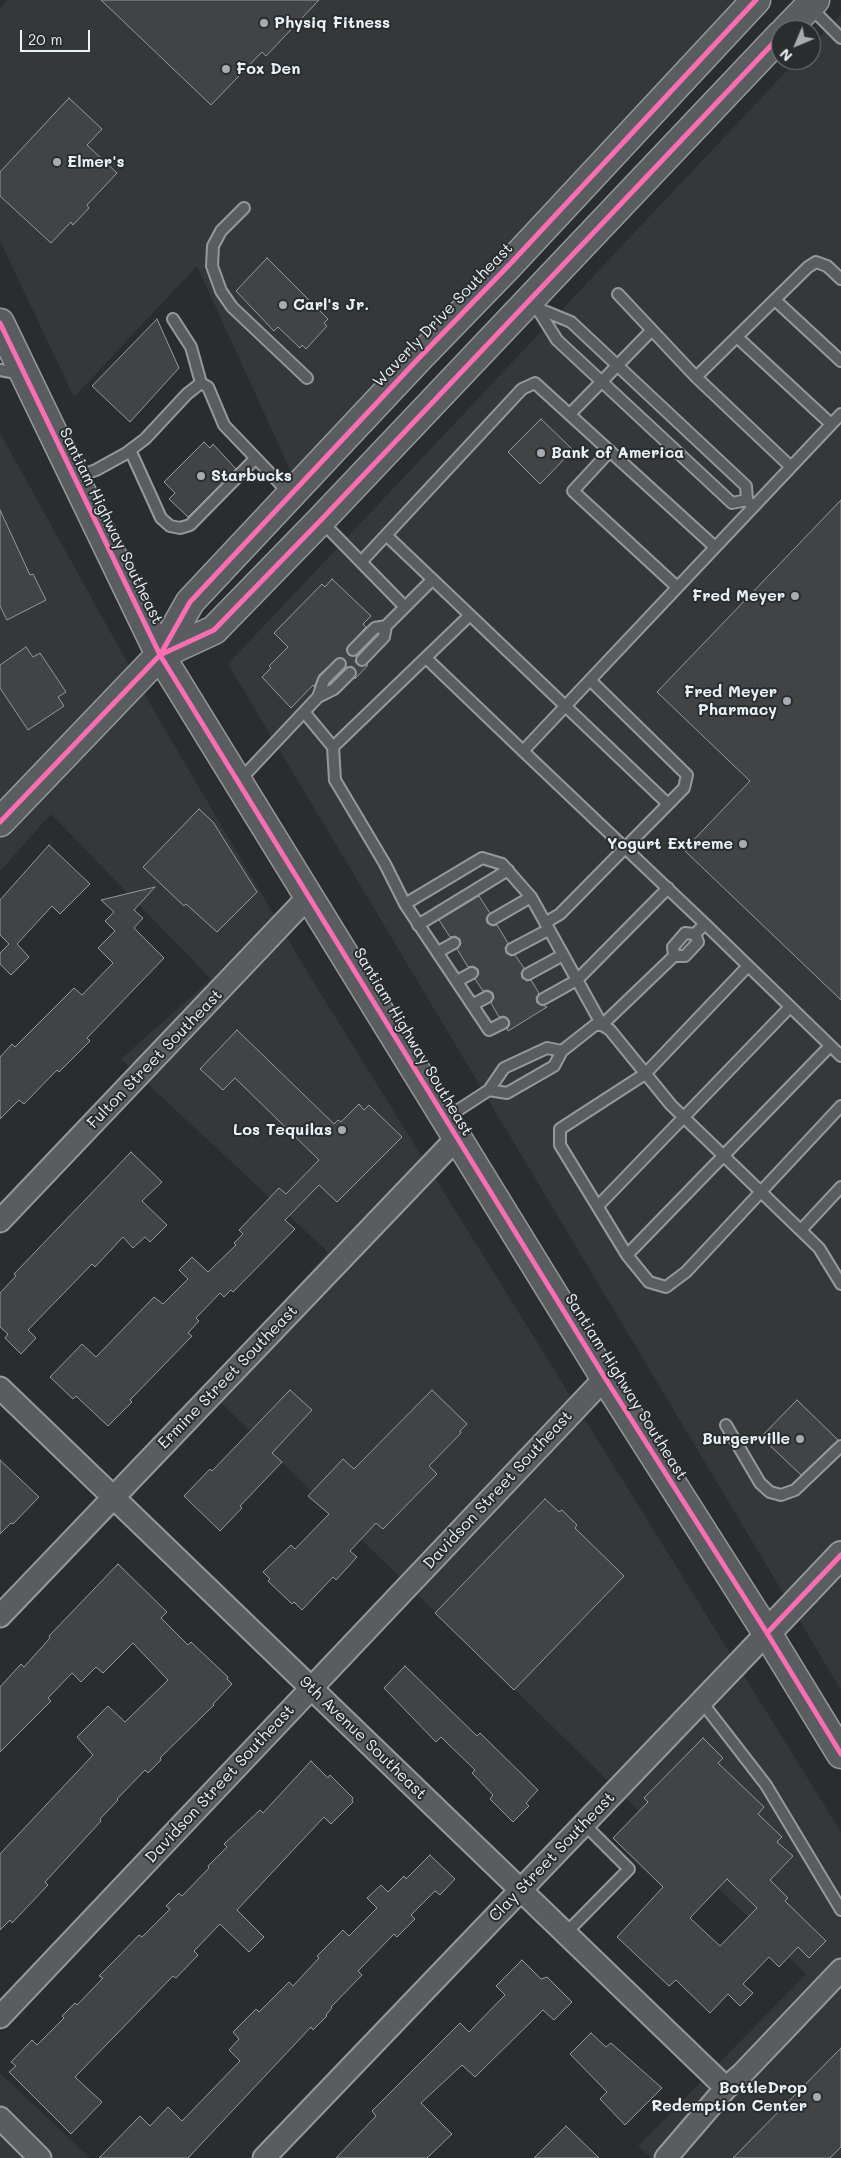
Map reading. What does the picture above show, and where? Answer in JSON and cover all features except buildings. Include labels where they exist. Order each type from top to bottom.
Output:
[{"type":"main road","name":"Waverly Drive Southeast","points":[[0,822],[160,655],[190,602],[510,264],[756,0]]},
{"type":"main road","points":[[795,20],[811,2]]},
{"type":"main road","name":"Waverly Drive Southeast","points":[[160,655],[214,630],[415,420],[534,303],[771,46]]},
{"type":"main road","points":[[534,303],[533,263],[624,165],[624,142]]},
{"type":"main road","points":[[415,420],[414,399],[501,304],[510,264]]},
{"type":"main road","name":"Santiam Highway Southeast","points":[[0,323],[12,372],[74,478],[160,655],[605,1378],[767,1633],[841,1754]]},
{"type":"street","name":"Fulton Street Southeast","points":[[0,1221],[309,896]]},
{"type":"street","name":"Ermine Street Southeast","points":[[0,1616],[114,1497],[451,1128]]},
{"type":"street","name":"Davidson Street Southeast","points":[[0,2017],[605,1378]]},
{"type":"street","name":"9th Avenue Southeast","points":[[0,1388],[726,2088]]},
{"type":"street","name":"Clay Street Southeast","points":[[264,2158],[841,1555]]},
{"type":"street","points":[[666,2158],[726,2088],[741,2075],[841,1970]]},
{"type":"street","points":[[0,2118],[40,2158]]},
{"type":"lane","points":[[811,2],[841,38]]},
{"type":"lane","points":[[244,208],[222,231],[213,246],[212,266],[221,291],[232,307],[307,378]]},
{"type":"lane","points":[[696,377],[808,267],[816,262],[827,266],[841,279]]},
{"type":"lane","points":[[618,294],[696,377],[791,467]]},
{"type":"lane","points":[[775,300],[841,361]]},
{"type":"lane","points":[[534,303],[571,322],[746,486],[750,504]]},
{"type":"lane","points":[[534,303],[557,340],[732,503],[750,504]]},
{"type":"lane","points":[[173,319],[191,347],[201,383],[208,387],[224,425],[290,495]]},
{"type":"lane","points":[[570,414],[651,331]]},
{"type":"lane","points":[[737,336],[831,424]]},
{"type":"lane","points":[[74,478],[96,470],[145,439],[187,394],[201,383]]},
{"type":"lane","points":[[361,562],[522,389],[535,383],[715,548]]},
{"type":"lane","points":[[523,751],[715,548],[750,504],[791,467],[841,414]]},
{"type":"lane","points":[[130,450],[161,518],[170,526],[180,528],[190,525],[255,459]]},
{"type":"lane","points":[[610,451],[573,491],[677,588]]},
{"type":"lane","points":[[321,520],[405,607]]},
{"type":"lane","points":[[386,535],[668,804]]},
{"type":"lane","points":[[362,660],[384,637],[386,626],[432,580]]},
{"type":"lane","points":[[333,747],[470,616]]},
{"type":"lane","points":[[353,650],[375,628],[386,626]]},
{"type":"lane","points":[[426,658],[668,888],[841,1056]]},
{"type":"lane","points":[[318,697],[324,680],[340,664]]},
{"type":"lane","points":[[238,781],[318,697],[334,689],[350,673]]},
{"type":"lane","points":[[512,949],[560,914],[684,788],[687,775],[590,680]]},
{"type":"lane","points":[[304,712],[333,747],[335,780],[385,864],[405,904],[489,1030],[503,1023]]},
{"type":"lane","points":[[405,904],[482,858],[502,864],[530,897],[602,1025],[610,1030],[644,1074],[684,1118],[819,1248],[840,1282]]},
{"type":"lane","points":[[418,924],[508,870]]},
{"type":"lane","points":[[543,1000],[577,980],[668,888]]},
{"type":"lane","points":[[493,919],[530,897]]},
{"type":"lane","points":[[695,934],[705,924]]},
{"type":"lane","points":[[674,956],[673,947],[685,933],[695,934]]},
{"type":"lane","points":[[490,1090],[507,1093],[554,1066],[562,1051],[595,1026],[602,1025],[674,956],[685,956],[698,942],[695,934]]},
{"type":"lane","points":[[438,952],[454,943]]},
{"type":"lane","points":[[528,974],[563,955]]},
{"type":"lane","points":[[748,966],[644,1074],[560,1129],[560,1145],[627,1255],[650,1282],[666,1287],[686,1272],[841,1106]]},
{"type":"lane","points":[[457,981],[472,973]]},
{"type":"lane","points":[[472,1005],[487,997]]},
{"type":"lane","points":[[598,1206],[790,1006]]},
{"type":"lane","points":[[627,1255],[830,1046]]},
{"type":"lane","points":[[451,1128],[490,1090],[504,1068],[547,1048],[562,1051]]},
{"type":"lane","points":[[801,1230],[841,1187]]},
{"type":"lane","points":[[726,1425],[760,1482],[770,1492],[781,1494],[795,1490],[841,1446]]},
{"type":"lane","points":[[701,1701],[766,1785],[841,1910]]},
{"type":"lane","points":[[566,1933],[629,1869],[584,1824]]},
{"type":"shaded area","points":[[8,0],[743,0],[292,474],[197,266],[74,397],[0,241],[0,9]]},
{"type":"shaded area","points":[[841,14],[841,1690],[228,664],[788,70],[821,70],[821,35]]},
{"type":"shaded area","points":[[0,433],[157,716],[311,978],[841,1832],[841,2158],[652,2158],[638,2146],[806,1974],[206,1388],[328,1252],[121,1059],[211,979],[51,814],[0,871]]},
{"type":"shaded area","points":[[0,2073],[90,2158],[0,2158]]},
{"type":"cycle path","points":[[0,822],[160,655],[190,602],[510,264],[756,0]]},
{"type":"cycle path","points":[[160,655],[214,630],[321,520],[771,46]]},
{"type":"cycle path","points":[[0,323],[160,655],[605,1378],[767,1633],[841,1754]]},
{"type":"cycle path","points":[[767,1633],[841,1555]]},
{"type":"place","name":"Physiq Fitness","points":[[264,23]]},
{"type":"place","name":"Fox Den","points":[[226,69]]},
{"type":"place","name":"Elmer's","points":[[57,162]]},
{"type":"place","name":"Carl's Jr.","points":[[283,305]]},
{"type":"place","name":"Bank of America","points":[[541,453]]},
{"type":"place","name":"Starbucks","points":[[201,476]]},
{"type":"place","name":"Fred Meyer","points":[[795,596]]},
{"type":"place","name":"Fred Meyer Pharmacy","points":[[787,701]]},
{"type":"place","name":"Yogurt Extreme","points":[[743,844]]},
{"type":"place","name":"Los Tequilas","points":[[342,1130]]},
{"type":"place","name":"Burgerville","points":[[800,1439]]},
{"type":"place","name":"BottleDrop Redemption Center","points":[[817,2097]]}]
